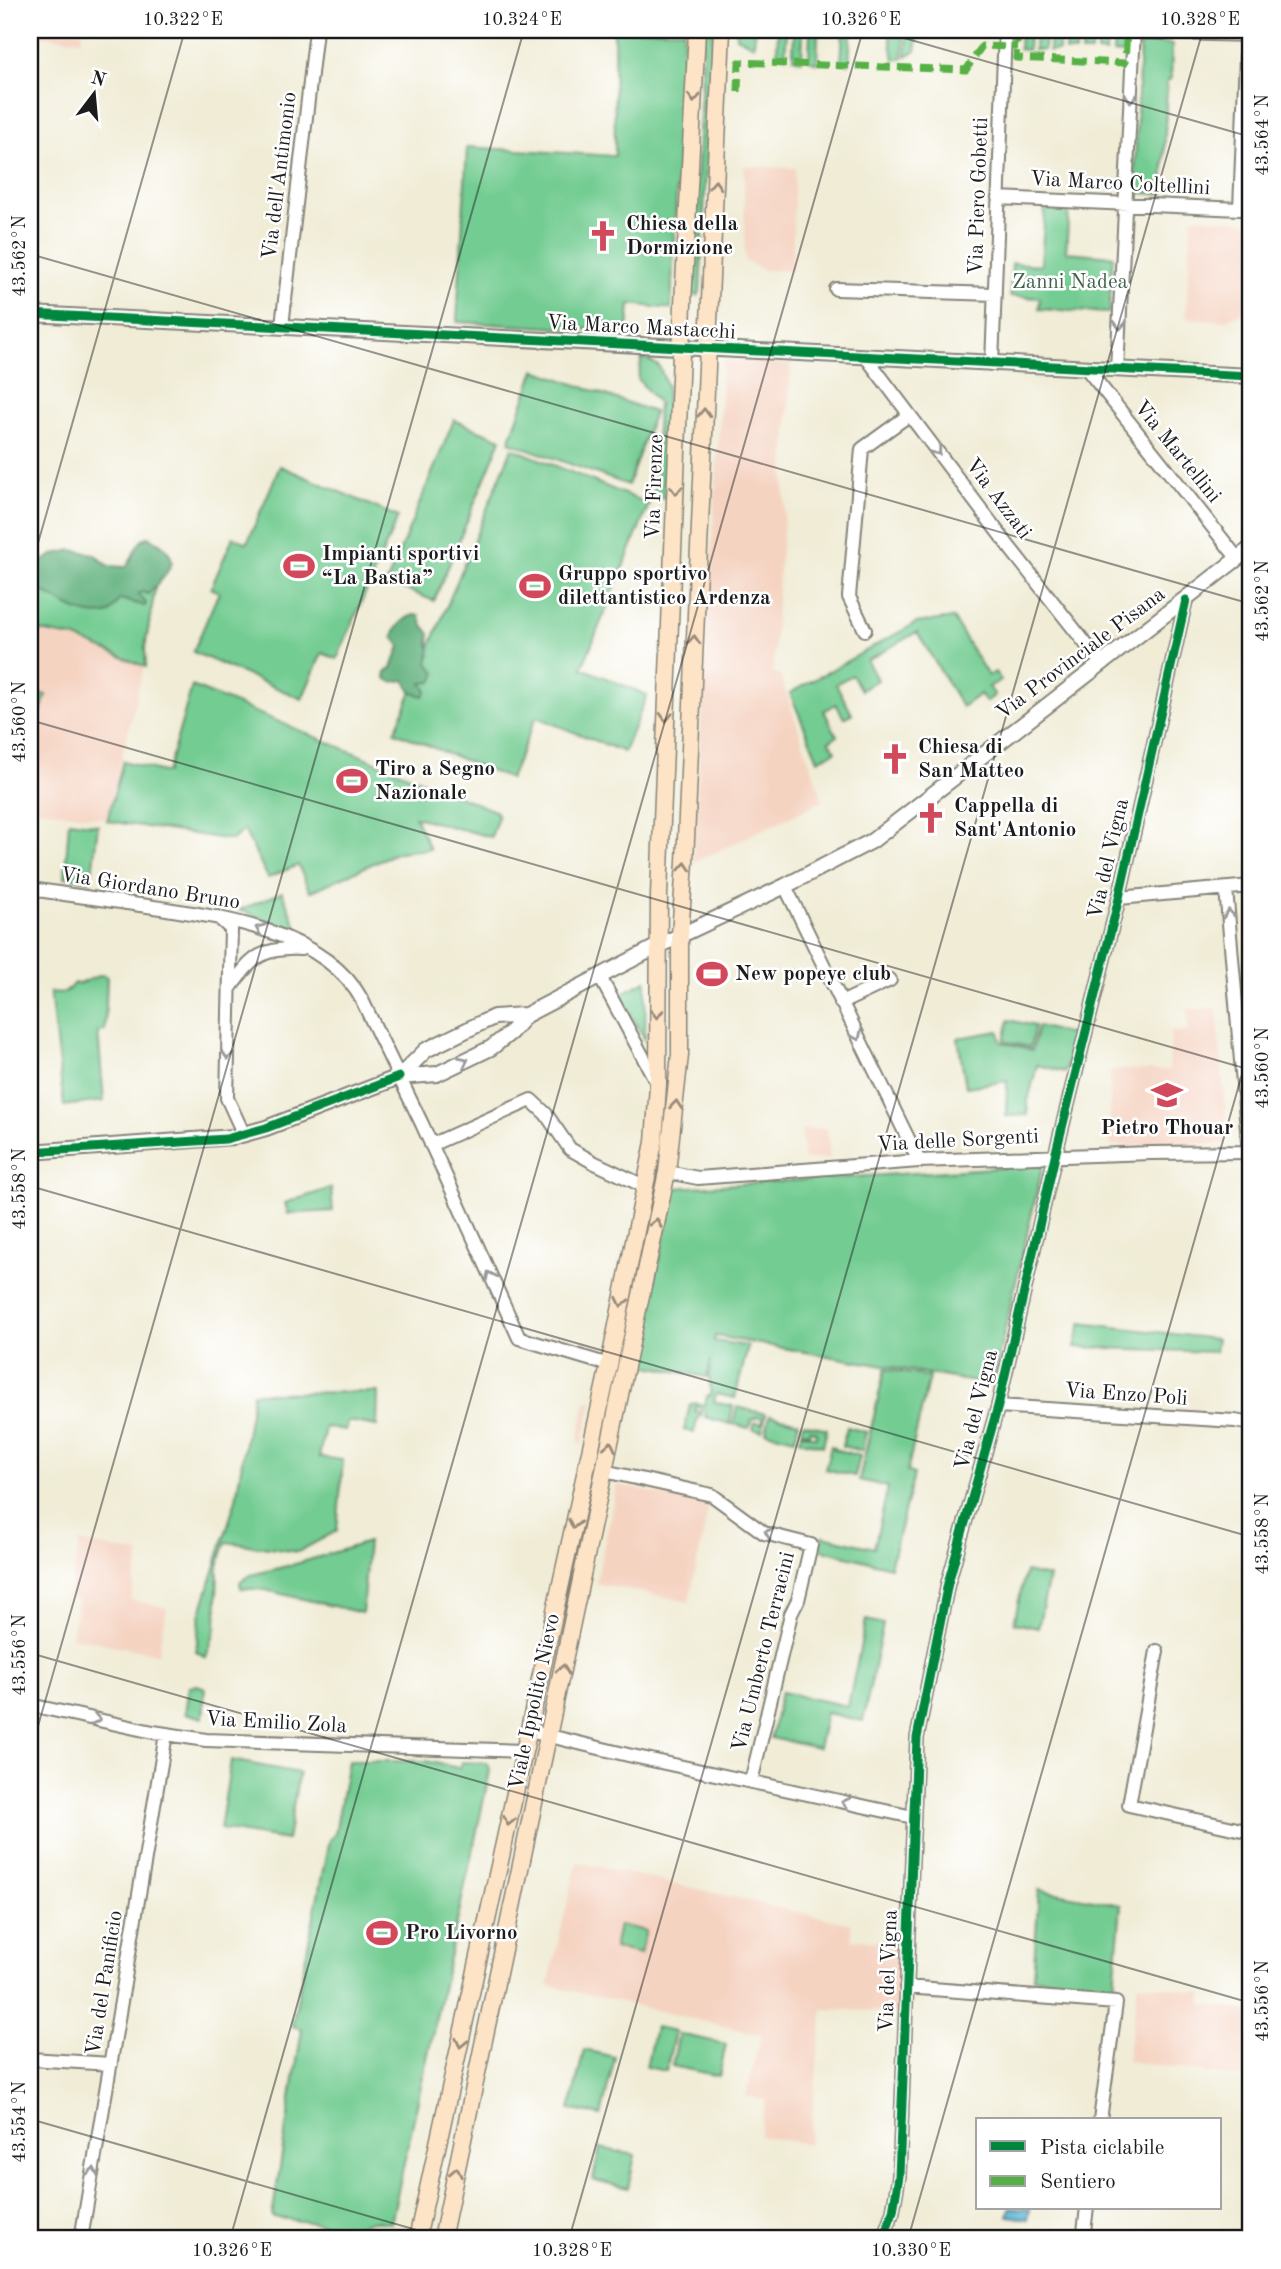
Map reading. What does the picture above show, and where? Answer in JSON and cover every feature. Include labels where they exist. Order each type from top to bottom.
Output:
[{"type":"main road","name":"Via Firenze","points":[[658,1085],[658,946],[681,348],[697,30]]},
{"type":"main road","points":[[680,935],[722,30]]},
{"type":"main road","name":"Viale Ippolito Nievo","points":[[442,2239],[667,1172],[680,1055],[680,935]]},
{"type":"main road","name":"Viale Ippolito Nievo","points":[[417,2239],[609,1365],[646,1187],[658,1085]]},
{"type":"street","name":"Via dell'Antimonio","points":[[282,326],[316,30]]},
{"type":"street","name":"Via Piero Gobetti","points":[[992,364],[1005,30]]},
{"type":"street","points":[[1117,370],[1134,31],[1248,33]]},
{"type":"street","name":"Via Marco Coltellini","points":[[998,198],[1240,209],[1248,33]]},
{"type":"street","points":[[836,289],[995,294]]},
{"type":"street","name":"Via Marco Mastacchi","points":[[30,314],[1251,376]]},
{"type":"street","name":"Via Azzati","points":[[866,357],[1101,663]]},
{"type":"street","name":"Via Martellini","points":[[1087,369],[1238,559]]},
{"type":"street","points":[[865,630],[849,597],[862,449],[909,415]]},
{"type":"street","name":"Via Provinciale Pisana","points":[[526,1015],[658,946],[872,841],[1251,548]]},
{"type":"street","name":"Via del Vigna","points":[[883,2239],[893,2211],[899,2176],[917,1738],[948,1583],[998,1406],[1055,1156],[1119,898],[1186,600]]},
{"type":"street","points":[[785,886],[919,1161]]},
{"type":"street","points":[[1119,898],[1251,886]]},
{"type":"street","name":"Via Giordano Bruno","points":[[30,889],[217,916],[242,922],[320,954],[357,991],[519,1338],[609,1365]]},
{"type":"street","points":[[1226,889],[1250,1152]]},
{"type":"street","points":[[217,916],[231,929],[227,1098],[244,1135]]},
{"type":"street","points":[[231,987],[250,962],[260,954],[282,949],[312,950]]},
{"type":"street","points":[[600,977],[658,1085]]},
{"type":"street","points":[[841,1003],[890,980]]},
{"type":"street","points":[[399,1077],[426,1050],[479,1024],[494,1017],[526,1015]]},
{"type":"street","points":[[30,1152],[226,1139],[244,1135],[399,1077],[438,1074],[491,1048],[510,1033],[526,1015]]},
{"type":"street","points":[[431,1145],[531,1100],[547,1114],[570,1149],[646,1187]]},
{"type":"street","name":"Via delle Sorgenti","points":[[667,1172],[698,1178],[919,1161],[1250,1152]]},
{"type":"street","name":"Via Enzo Poli","points":[[998,1406],[1226,1420],[1251,1424]]},
{"type":"street","name":"Via Umberto Terracini","points":[[604,1471],[712,1495],[764,1533],[811,1545],[751,1782]]},
{"type":"street","points":[[1157,1651],[1129,1805],[1251,1832]]},
{"type":"street","name":"Via Emilio Zola","points":[[30,1705],[166,1734],[218,1741],[525,1751]]},
{"type":"street","points":[[529,1731],[913,1817]]},
{"type":"street","name":"Via del Panificio","points":[[81,2239],[166,1734]]},
{"type":"street","points":[[906,1987],[1116,2003],[1100,2118]]},
{"type":"street","points":[[30,2059],[111,2064]]},
{"type":"street","points":[[1087,2210],[1087,2239]]},
{"type":"shaded area","points":[[30,30],[83,30],[81,40],[30,35]]},
{"type":"shaded area","points":[[744,166],[795,168],[792,271],[763,270],[745,261]]},
{"type":"shaded area","points":[[1192,217],[1251,222],[1251,304],[1245,304],[1243,312],[1225,321],[1186,318]]},
{"type":"shaded area","points":[[723,362],[791,364],[784,479],[785,508],[773,673],[780,675],[823,801],[693,863]]},
{"type":"shaded area","points":[[30,630],[76,640],[144,667],[106,819],[30,808],[30,761],[47,694],[30,689]]},
{"type":"shaded area","name":"Pietro Thouar","points":[[1217,1008],[1228,1143],[1110,1146],[1110,1070],[1169,1070],[1171,1032],[1188,1031],[1187,1009]]},
{"type":"shaded area","points":[[827,1128],[830,1158],[804,1160],[801,1130]]},
{"type":"shaded area","points":[[592,1400],[582,1446],[578,1440],[586,1403]]},
{"type":"shaded area","points":[[617,1485],[709,1505],[689,1602],[596,1583]]},
{"type":"shaded area","points":[[80,1542],[140,1554],[131,1600],[167,1608],[158,1654],[71,1637],[78,1600],[69,1597]]},
{"type":"shaded area","points":[[577,1862],[851,1924],[852,1940],[902,1942],[898,2012],[823,2009],[809,2144],[759,2136],[766,2100],[746,2096],[761,2035],[548,1985]]},
{"type":"shaded area","points":[[1138,1983],[1203,1993],[1202,2004],[1251,2011],[1251,2079],[1127,2061]]},
{"type":"green space","points":[[614,30],[684,30],[671,309],[630,304],[628,332],[457,322],[467,147],[615,156]]},
{"type":"green space","points":[[704,30],[713,30],[698,296],[692,292]]},
{"type":"green space","points":[[736,30],[755,30],[754,45],[736,37]]},
{"type":"green space","points":[[778,30],[787,30],[785,56],[777,53]]},
{"type":"green space","points":[[794,30],[803,30],[802,61],[793,58]]},
{"type":"green space","points":[[810,30],[818,30],[817,63],[809,60]]},
{"type":"green space","points":[[889,30],[904,30],[903,58],[894,60]]},
{"type":"green space","points":[[908,30],[918,30],[916,51],[906,56]]},
{"type":"green space","points":[[1020,30],[1029,30],[1028,50],[1019,49]]},
{"type":"green space","points":[[1035,30],[1045,30],[1044,50],[1034,50]]},
{"type":"green space","points":[[1050,30],[1060,30],[1059,51],[1049,51]]},
{"type":"green space","points":[[1066,30],[1076,30],[1075,52],[1065,51]]},
{"type":"green space","points":[[1082,30],[1092,30],[1091,52],[1081,52]]},
{"type":"green space","points":[[1098,30],[1107,30],[1106,53],[1097,52]]},
{"type":"green space","points":[[1114,30],[1124,30],[1123,54],[1113,53]]},
{"type":"green space","points":[[843,32],[851,33],[849,64],[841,63]]},
{"type":"green space","points":[[1140,42],[1172,44],[1171,80],[1167,80],[1163,194],[1134,193]]},
{"type":"green space","name":"Zanni Nadea","points":[[1045,207],[1069,208],[1066,252],[1113,256],[1109,313],[1039,309],[1040,298],[1010,296],[1012,263],[1041,265]]},
{"type":"green space","points":[[642,357],[659,366],[667,386],[664,498],[654,498],[658,403],[638,379]]},
{"type":"green space","points":[[535,370],[654,412],[628,485],[509,442]]},
{"type":"green space","points":[[454,420],[501,439],[434,601],[387,582]]},
{"type":"green space","name":"Gruppo sportivo dilettantistico Ardenza","points":[[512,448],[649,504],[582,668],[647,695],[624,752],[536,717],[510,779],[395,732]]},
{"type":"green space","name":"Impianti sportivi “La Bastia”","points":[[280,466],[398,517],[337,659],[322,653],[302,699],[193,652],[219,592],[211,588],[233,537],[247,543]]},
{"type":"green space","points":[[148,537],[164,547],[170,554],[172,563],[164,577],[148,594],[138,594],[146,603],[145,606],[120,599],[110,613],[101,615],[74,609],[40,590],[30,597],[30,563],[39,563],[55,554],[72,550],[94,554],[109,566],[126,567],[137,546]]},
{"type":"green space","points":[[30,571],[156,583],[145,648],[146,667],[76,638],[30,629]]},
{"type":"green space","points":[[419,615],[430,634],[428,663],[436,673],[432,682],[422,683],[427,691],[423,696],[412,693],[405,680],[392,682],[385,678],[400,646],[393,637],[394,633],[404,620]]},
{"type":"green space","points":[[953,618],[988,676],[995,672],[1001,680],[989,687],[995,695],[986,702],[980,694],[962,707],[917,632],[867,661],[877,680],[861,690],[852,675],[836,684],[852,714],[844,718],[836,704],[824,711],[837,736],[829,741],[836,751],[818,760],[790,693],[916,623]]},
{"type":"green space","points":[[192,686],[495,811],[498,816],[491,837],[415,817],[430,849],[398,852],[310,892],[298,865],[268,878],[244,830],[232,840],[107,821],[123,761],[167,773]]},
{"type":"green space","points":[[30,691],[46,695],[40,715],[30,713]]},
{"type":"green space","points":[[69,821],[98,825],[91,881],[65,877]]},
{"type":"green space","points":[[282,892],[299,932],[240,910]]},
{"type":"green space","points":[[100,975],[107,976],[105,1031],[98,1032],[104,1101],[64,1106],[50,992],[65,993],[74,983],[79,984]]},
{"type":"green space","points":[[646,981],[645,1040],[620,994]]},
{"type":"green space","points":[[1009,1020],[1035,1026],[1030,1047],[1004,1041]]},
{"type":"green space","points":[[1038,1026],[1075,1036],[1065,1072],[1037,1065],[1027,1105],[1028,1115],[1006,1116],[1007,1081],[966,1087],[958,1038],[999,1031],[1001,1042],[1032,1050]]},
{"type":"green space","points":[[1043,1165],[992,1385],[715,1336],[714,1341],[748,1346],[735,1398],[716,1394],[714,1402],[733,1406],[730,1424],[705,1417],[706,1411],[696,1406],[695,1411],[702,1412],[701,1416],[698,1416],[694,1433],[684,1430],[690,1405],[705,1405],[707,1396],[711,1396],[711,1360],[707,1377],[637,1364],[675,1188]]},
{"type":"green space","points":[[331,1188],[333,1211],[288,1214],[285,1203]]},
{"type":"green space","points":[[1081,1323],[1217,1339],[1215,1352],[1075,1347]]},
{"type":"green space","points":[[885,1369],[929,1377],[907,1472],[914,1474],[890,1567],[819,1549],[823,1536],[874,1548],[888,1487],[859,1480]]},
{"type":"green space","points":[[378,1392],[377,1426],[348,1421],[345,1430],[325,1427],[319,1457],[343,1460],[337,1531],[298,1552],[226,1542],[218,1566],[216,1628],[206,1658],[196,1651],[200,1616],[236,1499],[253,1393]]},
{"type":"green space","points":[[737,1407],[766,1414],[762,1431],[753,1429],[755,1422],[762,1424],[763,1418],[752,1419],[749,1428],[733,1424]]},
{"type":"green space","points":[[770,1415],[799,1422],[795,1439],[766,1432]]},
{"type":"green space","points":[[803,1423],[827,1429],[823,1446],[799,1440],[801,1433],[816,1437],[817,1432],[801,1431]]},
{"type":"green space","points":[[847,1427],[866,1432],[862,1451],[842,1446]]},
{"type":"green space","points":[[831,1446],[860,1456],[855,1476],[825,1469]]},
{"type":"green space","points":[[368,1542],[362,1613],[265,1590],[241,1588],[240,1582],[251,1575]]},
{"type":"green space","points":[[1025,1572],[1049,1577],[1038,1628],[1014,1623]]},
{"type":"green space","points":[[866,1620],[883,1624],[863,1721],[826,1713],[818,1748],[771,1738],[781,1692],[848,1706]]},
{"type":"green space","points":[[189,1686],[205,1688],[203,1718],[185,1713]]},
{"type":"green space","points":[[231,1760],[299,1773],[287,1840],[220,1829]]},
{"type":"green space","name":"Pro Livorno","points":[[348,1761],[426,1761],[459,1768],[462,1762],[486,1763],[490,1771],[391,2223],[371,2221],[350,2228],[272,2217],[302,2029],[292,2026],[329,1840],[335,1834]]},
{"type":"green space","points":[[1039,1890],[1121,1905],[1114,1986],[1033,1978]]},
{"type":"green space","points":[[619,1925],[646,1931],[640,1954],[614,1948]]},
{"type":"green space","points":[[655,2027],[675,2031],[666,2071],[646,2067]]},
{"type":"green space","points":[[679,2034],[726,2044],[719,2076],[672,2066]]},
{"type":"green space","points":[[584,2050],[615,2057],[601,2116],[570,2109]]},
{"type":"green space","points":[[600,2148],[635,2155],[628,2188],[593,2180]]},
{"type":"water","points":[[1010,2210],[1030,2210],[1028,2219],[1008,2216]]},
{"type":"marked path","points":[[1018,30],[1016,58],[1125,63],[1127,30]]},
{"type":"marked path","points":[[738,92],[739,62],[966,70],[982,46],[1017,47]]},
{"type":"cycle path","points":[[30,314],[1251,376]]},
{"type":"cycle path","points":[[883,2239],[893,2211],[899,2176],[917,1738],[948,1583],[998,1406],[1055,1156],[1119,898],[1186,600]]},
{"type":"cycle path","points":[[30,1152],[226,1139],[266,1128],[399,1077]]},
{"type":"place","name":"Chiesa della Dormizione","points":[[603,236]]},
{"type":"place","name":"Impianti sportivi “La Bastia”","points":[[299,566]]},
{"type":"place","name":"Gruppo sportivo dilettantistico Ardenza","points":[[535,586]]},
{"type":"place","name":"Chiesa di San Matteo","points":[[895,759]]},
{"type":"place","name":"Tiro a Segno Nazionale","points":[[352,781]]},
{"type":"place","name":"Cappella di Sant'Antonio","points":[[931,818]]},
{"type":"place","name":"New popeye club","points":[[712,974]]},
{"type":"place","name":"Pietro Thouar","points":[[1167,1095]]},
{"type":"place","name":"Pro Livorno","points":[[382,1933]]}]
